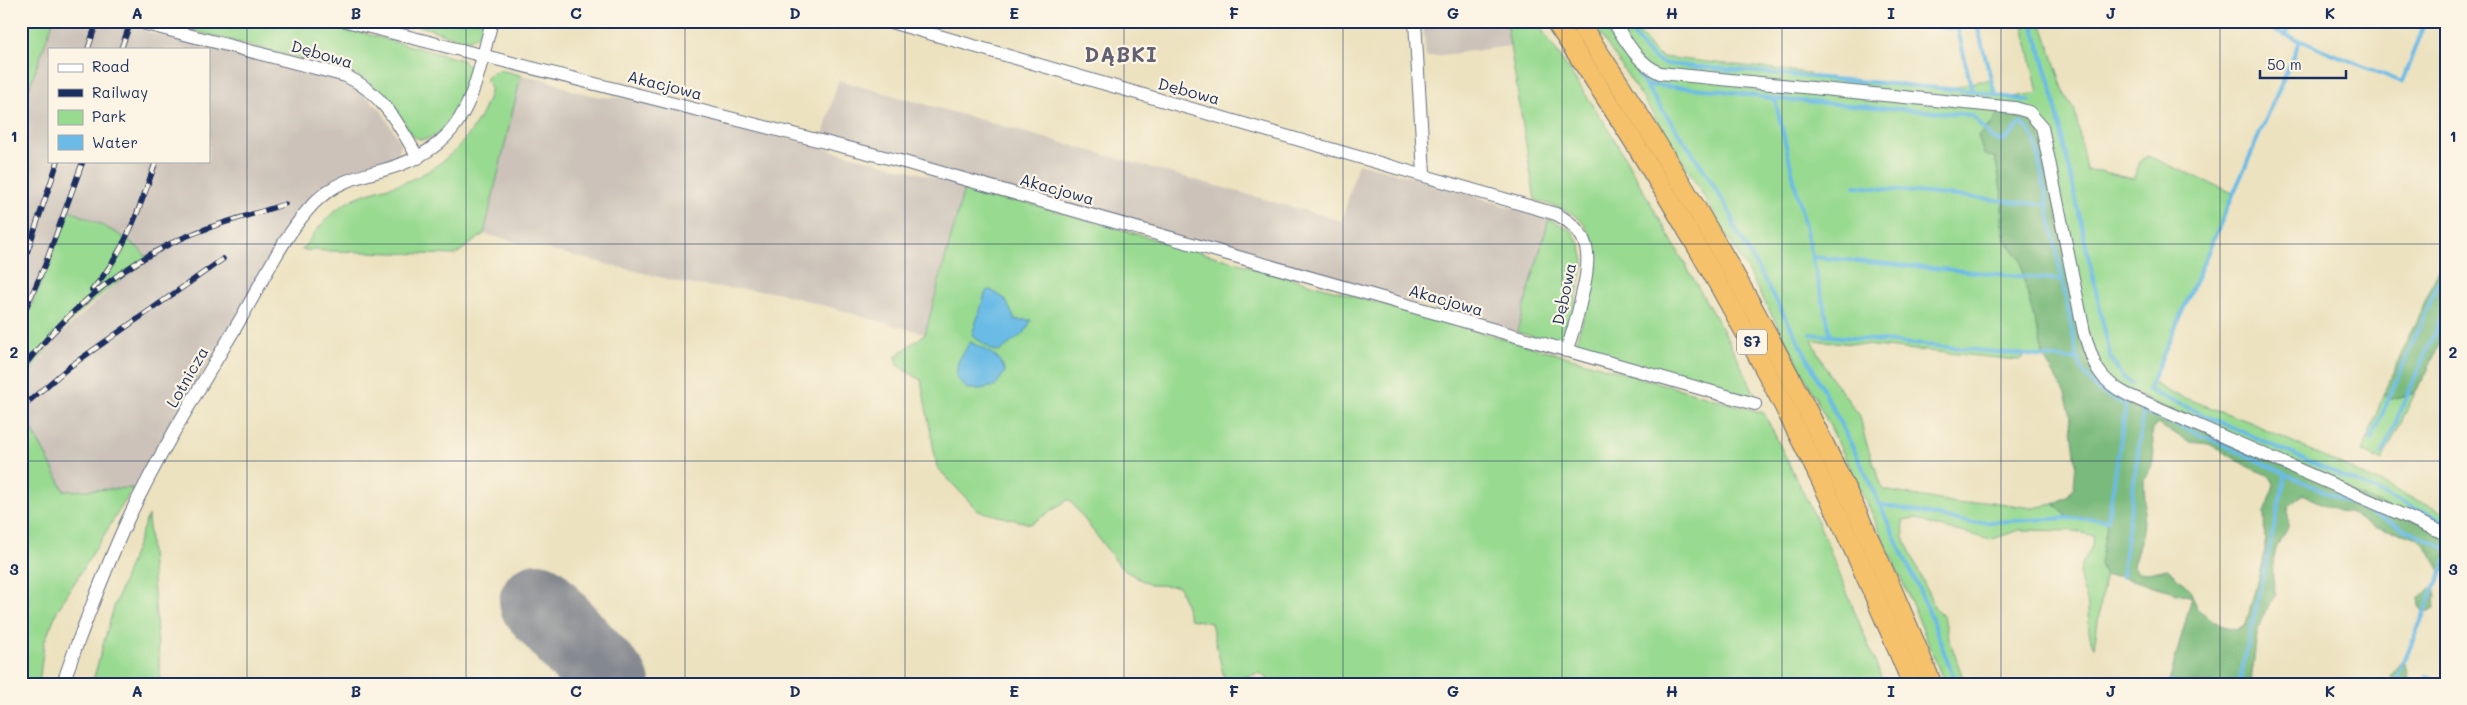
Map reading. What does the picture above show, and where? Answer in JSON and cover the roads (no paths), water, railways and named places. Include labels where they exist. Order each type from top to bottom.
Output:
[{"type":"highway","name":"S7","points":[[1555,21],[1636,144],[1757,351],[1858,557],[1912,684]]},
{"type":"highway","name":"S7","points":[[1578,21],[1695,203],[1775,344],[1850,493],[1932,684]]},
{"type":"street","name":"Dębowa","points":[[147,21],[146,24],[346,76],[362,83],[388,108],[418,158]]},
{"type":"street","name":"Akacjowa","points":[[346,21],[904,162],[1755,404]]},
{"type":"street","points":[[418,158],[440,142],[460,119],[476,88],[492,21]]},
{"type":"street","name":"Dębowa","points":[[887,21],[1424,174],[1556,214],[1570,221],[1580,233],[1586,244],[1589,268],[1574,329],[1566,351]]},
{"type":"street","points":[[1415,21],[1424,174]]},
{"type":"street","points":[[1613,21],[1638,58],[1651,69],[1660,73],[2016,108],[2029,112],[2039,120],[2042,127],[2086,340],[2092,360],[2106,381],[2128,395],[2446,534]]},
{"type":"street","name":"Lotnicza","points":[[63,684],[116,545],[155,465],[291,235],[314,204],[327,191],[360,175],[384,170],[418,158]]},
{"type":"water","points":[[991,290],[1005,299],[1015,320],[1031,320],[1025,332],[999,352],[991,349],[972,335],[986,291]]},
{"type":"water","points":[[970,342],[991,353],[1003,366],[1005,372],[995,386],[967,389],[956,377],[958,362]]},
{"type":"waterway","points":[[1603,21],[1629,61]]},
{"type":"waterway","points":[[1625,21],[1647,52],[1666,64],[1972,91],[2030,101]]},
{"type":"waterway","points":[[1884,21],[1958,29]]},
{"type":"waterway","points":[[1956,21],[1972,91]]},
{"type":"waterway","points":[[1976,21],[1995,94]]},
{"type":"waterway","points":[[2032,21],[2051,86],[2110,355],[2122,377],[2133,384]]},
{"type":"waterway","points":[[2252,21],[2402,82],[2425,21]]},
{"type":"waterway","points":[[2286,35],[2292,21]]},
{"type":"waterway","points":[[2300,41],[2148,390],[2446,522]]},
{"type":"waterway","points":[[1639,76],[1703,168],[1732,216],[1734,226],[1797,338],[1861,464],[1928,609],[1956,684]]},
{"type":"waterway","points":[[1645,85],[1717,90],[1775,99],[1972,115],[1992,138],[2000,141],[2006,139],[2021,123],[2028,129],[2035,141],[2079,366],[2098,391],[2126,405],[2108,520],[2069,518],[1972,523],[1879,504]]},
{"type":"waterway","points":[[1775,99],[1831,336]]},
{"type":"waterway","points":[[1855,186],[2048,205]]},
{"type":"waterway","points":[[1812,257],[2062,280]]},
{"type":"waterway","points":[[2371,440],[2446,265]]},
{"type":"waterway","points":[[2382,454],[2446,306]]},
{"type":"waterway","points":[[1811,334],[2078,360]]},
{"type":"waterway","points":[[2122,577],[2143,411],[2217,442],[2446,548]]},
{"type":"waterway","points":[[2239,684],[2286,473]]},
{"type":"waterway","points":[[2395,684],[2446,560]]},
{"type":"waterway","points":[[2427,676],[2446,684]]},
{"type":"waterway","points":[[2169,682],[2176,684]]},
{"type":"railway","points":[[88,48],[97,21]]},
{"type":"railway","points":[[121,48],[131,21]]},
{"type":"railway","points":[[21,270],[58,162]]},
{"type":"railway","points":[[21,319],[45,265],[83,162]]},
{"type":"railway","points":[[92,290],[123,245],[144,196],[156,162]]},
{"type":"railway","points":[[21,370],[68,317],[104,285],[144,258],[193,234],[285,204]]},
{"type":"railway","points":[[21,408],[69,367],[223,259]]},
{"type":"district","name":"DĄBKI","points":[[1121,55]]}]
